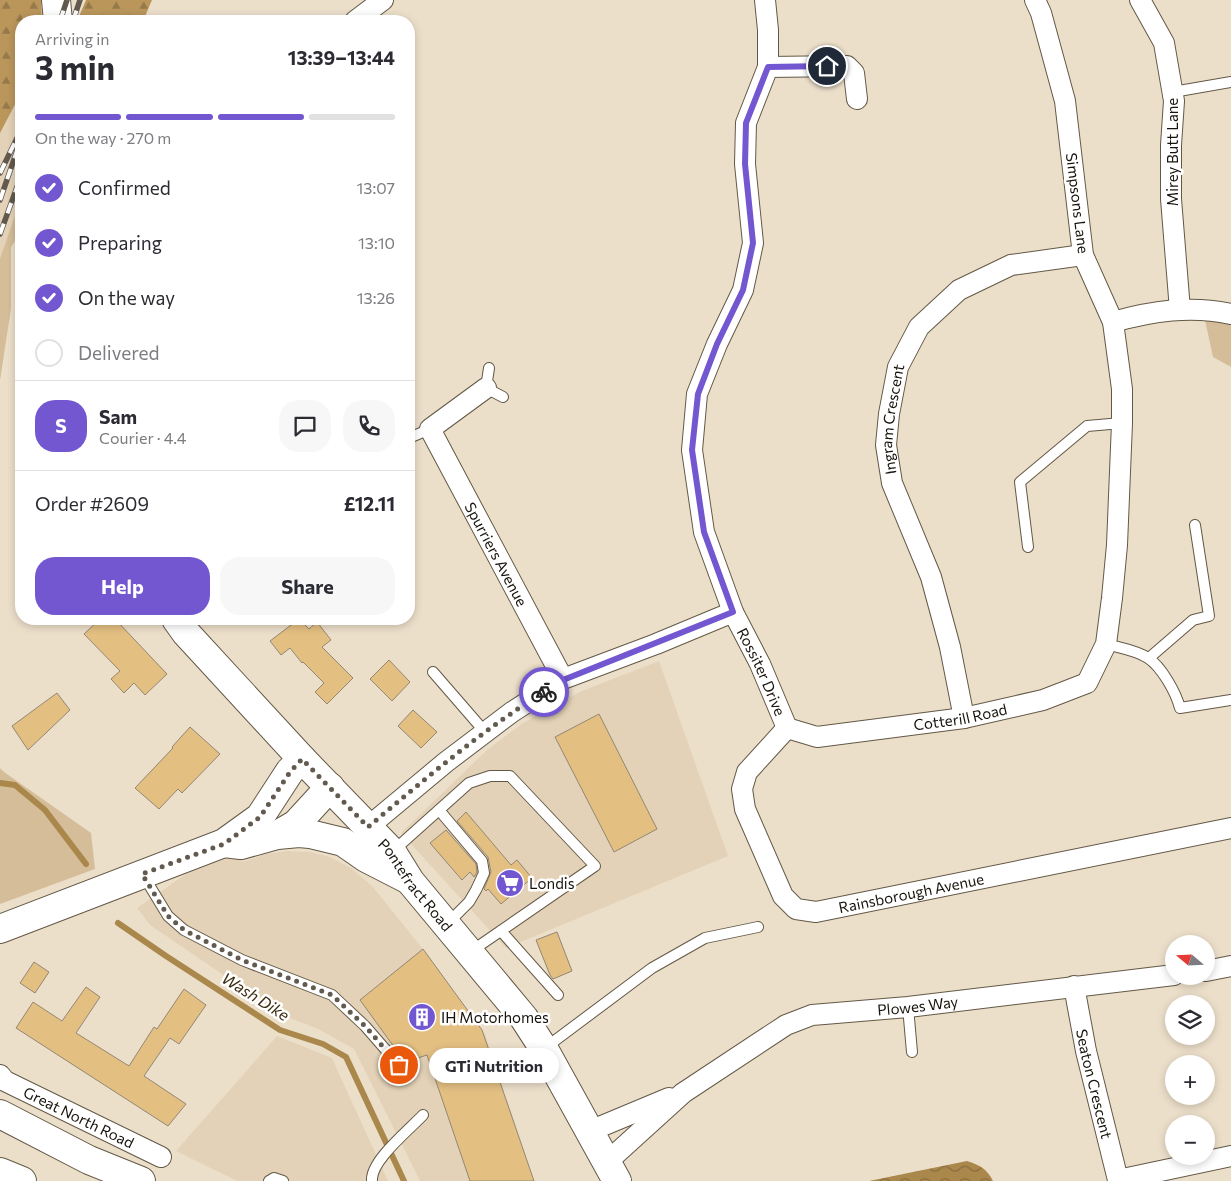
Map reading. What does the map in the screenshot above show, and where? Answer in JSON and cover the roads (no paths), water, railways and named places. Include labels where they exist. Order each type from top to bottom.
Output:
[{"type":"main road","points":[[56,0],[57,15]]},
{"type":"main road","name":"Pontefract Road","points":[[180,625],[302,759],[392,852],[410,881],[524,1018],[544,1049],[612,1172]]},
{"type":"main road","points":[[0,929],[224,844],[260,817],[290,772],[302,759]]},
{"type":"main road","points":[[277,836],[296,824],[330,786]]},
{"type":"main road","points":[[224,844],[241,845],[277,836],[299,833],[310,834],[343,842],[366,858],[410,881]]},
{"type":"main road","points":[[3,1116],[89,1160],[141,1181]]},
{"type":"main road","points":[[0,1172],[22,1181]]},
{"type":"street","points":[[363,15],[383,0]]},
{"type":"street","name":"Rossiter Drive","points":[[765,0],[768,30],[768,67],[746,123],[745,164],[753,243],[743,290],[717,344],[698,394],[692,450],[704,532],[733,612],[760,664],[787,728]]},
{"type":"street","name":"Simpsons Lane","points":[[1035,0],[1041,13],[1065,101],[1083,255],[1113,322],[1122,389],[1117,545],[1106,644]]},
{"type":"street","name":"Mirey Butt Lane","points":[[1140,0],[1164,43],[1173,92],[1171,199],[1180,310]]},
{"type":"street","points":[[768,67],[847,66],[854,73],[857,99]]},
{"type":"street","name":"Ingram Crescent","points":[[964,718],[950,647],[931,577],[892,483],[886,445],[889,414],[898,367],[919,327],[959,290],[1011,265],[1083,255]]},
{"type":"street","points":[[1113,322],[1139,314],[1167,310],[1211,310],[1231,314]]},
{"type":"street","points":[[430,429],[495,393]]},
{"type":"street","name":"Spurriers Avenue","points":[[430,429],[563,680]]},
{"type":"street","points":[[368,827],[485,732],[512,712],[563,680],[733,612]]},
{"type":"street","name":"Cotterill Road","points":[[787,728],[817,737],[964,718],[1043,700],[1088,683],[1106,644]]},
{"type":"street","name":"Rainsborough Avenue","points":[[787,728],[746,772],[742,789],[745,809],[783,896],[796,909],[816,912],[1231,828]]},
{"type":"street","points":[[1215,969],[1231,966]]},
{"type":"street","name":"Plowes Way","points":[[590,1131],[682,1093],[786,1025],[812,1015],[908,1007],[1165,976]]},
{"type":"street","name":"Seaton Crescent","points":[[1074,986],[1086,1051],[1118,1181],[1231,1156]]},
{"type":"street","name":"Great North Road","points":[[0,1075],[5,1081],[161,1157]]},
{"type":"street","name":"Plowes Way","points":[[612,1172],[682,1093]]},
{"type":"lane","points":[[1173,92],[1231,82]]},
{"type":"lane","points":[[489,368],[495,393]]},
{"type":"lane","points":[[1028,547],[1020,482],[1087,426],[1122,423]]},
{"type":"lane","points":[[415,435],[430,429]]},
{"type":"lane","points":[[1149,658],[1193,620],[1209,616],[1195,525]]},
{"type":"lane","points":[[1106,644],[1130,650],[1149,658],[1164,675],[1177,695],[1180,708],[1231,700]]},
{"type":"lane","points":[[433,672],[485,732]]},
{"type":"lane","points":[[392,852],[469,783],[490,776],[510,776],[595,866],[470,952]]},
{"type":"lane","points":[[439,810],[482,862],[484,873],[468,902],[447,924]]},
{"type":"lane","points":[[142,874],[168,916],[184,930],[242,960],[332,995],[365,1026],[399,1065]]},
{"type":"lane","points":[[544,1049],[652,968],[705,938],[758,927]]},
{"type":"lane","points":[[501,931],[558,996]]},
{"type":"lane","points":[[908,1007],[912,1052]]},
{"type":"lane","points":[[372,1181],[373,1168],[383,1155],[423,1115]]},
{"type":"lane","points":[[269,1181],[274,1178],[283,1181]]},
{"type":"water","points":[[967,1161],[983,1168],[993,1181],[869,1181]]},
{"type":"waterway","name":"Wash Dike","points":[[0,783],[15,785],[45,810],[86,864]]},
{"type":"waterway","name":"Wash Dike","points":[[118,923],[280,1030],[323,1044],[346,1057],[404,1181]]},
{"type":"railway","points":[[62,15],[67,0]]},
{"type":"railway","points":[[75,15],[80,0]]},
{"type":"railway","points":[[0,173],[15,142]]},
{"type":"railway","points":[[0,200],[15,156]]},
{"type":"railway","points":[[0,234],[15,193]]},
{"type":"place","name":"Londis","points":[[510,883]]},
{"type":"place","name":"IH Motorhomes","points":[[422,1017]]},
{"type":"place","name":"GTi Nutrition","points":[[399,1065]]}]
